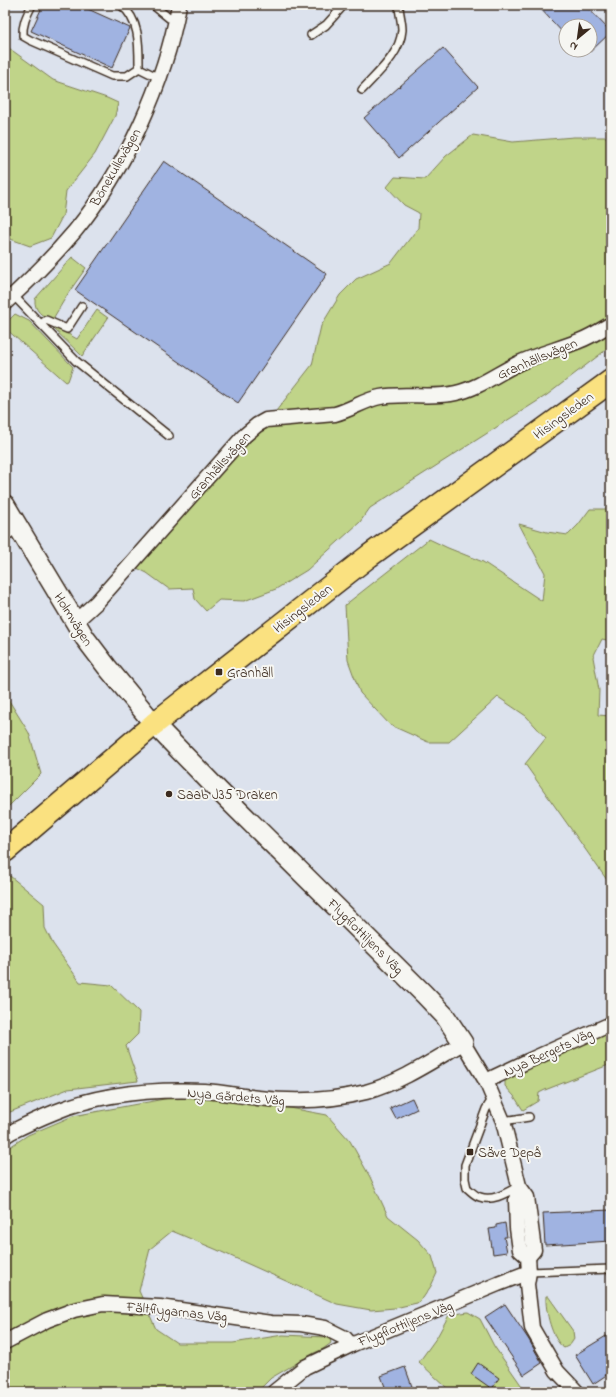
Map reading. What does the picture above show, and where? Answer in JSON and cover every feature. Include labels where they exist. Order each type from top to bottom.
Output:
[{"type":"highway","name":"Hisingsleden","points":[[5,851],[154,724],[368,556],[611,381]]},
{"type":"street","name":"Bönekullevägen","points":[[9,299],[45,265],[76,230],[104,190],[132,142],[159,78],[179,5]]},
{"type":"street","name":"Granhällsvägen","points":[[75,622],[97,602],[244,436],[257,425],[266,420],[335,414],[346,411],[368,400],[380,397],[400,395],[441,395],[456,393],[474,387],[519,362],[581,340],[611,324]]},
{"type":"street","name":"Holmvägen","points":[[5,505],[12,533],[75,622],[94,652],[154,724]]},
{"type":"street","name":"Flygflottiljens Väg","points":[[154,724],[213,786],[445,1016],[486,1082],[502,1121],[519,1186],[527,1197],[534,1250],[528,1257],[529,1272],[351,1345],[305,1367],[274,1392]]},
{"type":"street","name":"Nya Bergets Väg","points":[[486,1082],[528,1061],[611,1024]]},
{"type":"street","name":"Nya Gärdets Väg","points":[[5,1136],[56,1111],[95,1100],[139,1092],[168,1090],[206,1091],[287,1101],[311,1100],[366,1092],[415,1072],[463,1043]]},
{"type":"street","points":[[529,1272],[527,1284],[532,1328],[557,1371],[577,1392]]},
{"type":"street","name":"Fältflygarnas Väg","points":[[5,1342],[47,1320],[74,1310],[103,1304],[160,1307],[271,1323],[301,1324],[325,1328],[345,1338],[351,1345]]},
{"type":"lane","points":[[32,5],[26,17],[23,28],[23,36],[112,76],[127,76],[138,68]]},
{"type":"lane","points":[[121,5],[128,11],[138,34],[138,68]]},
{"type":"lane","points":[[153,5],[169,18],[176,20]]},
{"type":"lane","points":[[311,36],[326,25],[344,5]]},
{"type":"lane","points":[[362,90],[393,56],[400,43],[402,28],[399,5]]},
{"type":"lane","points":[[138,68],[159,78]]},
{"type":"lane","points":[[9,299],[41,324],[76,361],[169,436]]},
{"type":"lane","points":[[41,324],[46,320],[67,328],[82,306]]},
{"type":"lane","points":[[493,1098],[486,1109],[465,1165],[464,1179],[467,1188],[479,1197],[498,1197],[519,1186]]},
{"type":"lane","points":[[502,1121],[529,1117]]},
{"type":"lane","points":[[529,1272],[611,1269]]},
{"type":"green space","points":[[6,46],[53,80],[118,103],[115,116],[95,154],[66,191],[63,215],[51,238],[30,246],[5,237]]},
{"type":"green space","points":[[473,135],[513,142],[574,137],[611,137],[611,346],[547,395],[370,508],[360,522],[307,570],[276,589],[244,601],[219,600],[206,611],[195,599],[193,588],[169,589],[147,573],[135,567],[149,548],[262,429],[312,365],[321,326],[340,295],[356,279],[391,263],[418,228],[419,213],[404,205],[387,187],[395,177],[425,179],[446,156]]},
{"type":"green space","points":[[72,257],[86,268],[69,292],[54,317],[54,320],[52,320],[45,317],[37,310],[35,299]]},
{"type":"green space","points":[[97,310],[108,318],[82,356],[51,326],[77,339]]},
{"type":"green space","points":[[15,314],[29,321],[73,367],[68,381],[66,382],[5,328],[5,324]]},
{"type":"green space","points":[[590,509],[611,509],[611,641],[602,639],[593,657],[599,690],[598,715],[611,716],[611,888],[607,880],[525,764],[546,738],[526,716],[498,697],[449,742],[428,742],[390,725],[360,693],[348,660],[345,605],[429,539],[483,562],[542,601],[545,573],[519,524],[547,532],[568,535]]},
{"type":"green space","points":[[5,697],[8,699],[29,733],[41,774],[5,810]]},
{"type":"green space","points":[[10,876],[44,904],[45,928],[53,944],[80,982],[111,985],[139,1012],[138,1034],[126,1046],[138,1081],[68,1089],[5,1114],[5,879]]},
{"type":"green space","points":[[611,1030],[611,1064],[539,1093],[538,1101],[523,1110],[505,1086],[505,1080],[514,1073]]},
{"type":"green space","points":[[175,1097],[237,1098],[327,1115],[350,1141],[370,1177],[388,1216],[418,1240],[432,1256],[437,1273],[431,1286],[423,1298],[417,1303],[395,1308],[371,1310],[337,1304],[172,1231],[150,1249],[139,1291],[156,1329],[177,1343],[233,1343],[283,1335],[326,1337],[330,1339],[331,1343],[271,1378],[257,1392],[5,1392],[5,1150],[28,1135],[73,1116]]},
{"type":"green space","points":[[546,1296],[548,1296],[573,1331],[574,1339],[570,1345],[564,1348],[556,1338],[550,1324]]},
{"type":"green space","points":[[468,1312],[480,1319],[494,1346],[526,1392],[447,1392],[447,1388],[419,1362],[437,1337],[449,1315]]},
{"type":"building","points":[[43,5],[79,5],[130,28],[112,68],[31,31]]},
{"type":"building","points":[[537,5],[585,5],[598,18],[558,18],[558,27]]},
{"type":"building","points":[[598,18],[611,32],[598,44]]},
{"type":"building","points":[[443,48],[478,87],[399,158],[364,118]]},
{"type":"building","points":[[164,161],[327,274],[238,403],[75,290]]},
{"type":"building","points":[[412,1098],[417,1109],[396,1119],[390,1108]]},
{"type":"building","points":[[611,1210],[611,1241],[545,1245],[543,1213]]},
{"type":"building","points":[[505,1223],[507,1237],[504,1237],[507,1252],[493,1254],[489,1229],[496,1228],[496,1225]]},
{"type":"building","points":[[505,1304],[529,1340],[542,1363],[524,1375],[485,1317]]},
{"type":"building","points":[[611,1333],[611,1372],[593,1384],[575,1355]]},
{"type":"building","points":[[478,1363],[499,1378],[492,1389],[471,1374]]},
{"type":"building","points":[[405,1367],[414,1392],[387,1392],[381,1376]]},
{"type":"place","name":"Granhäll","points":[[219,672]]},
{"type":"place","name":"Saab J35 Draken","points":[[169,794]]},
{"type":"place","name":"Säve Depå","points":[[470,1152]]}]
